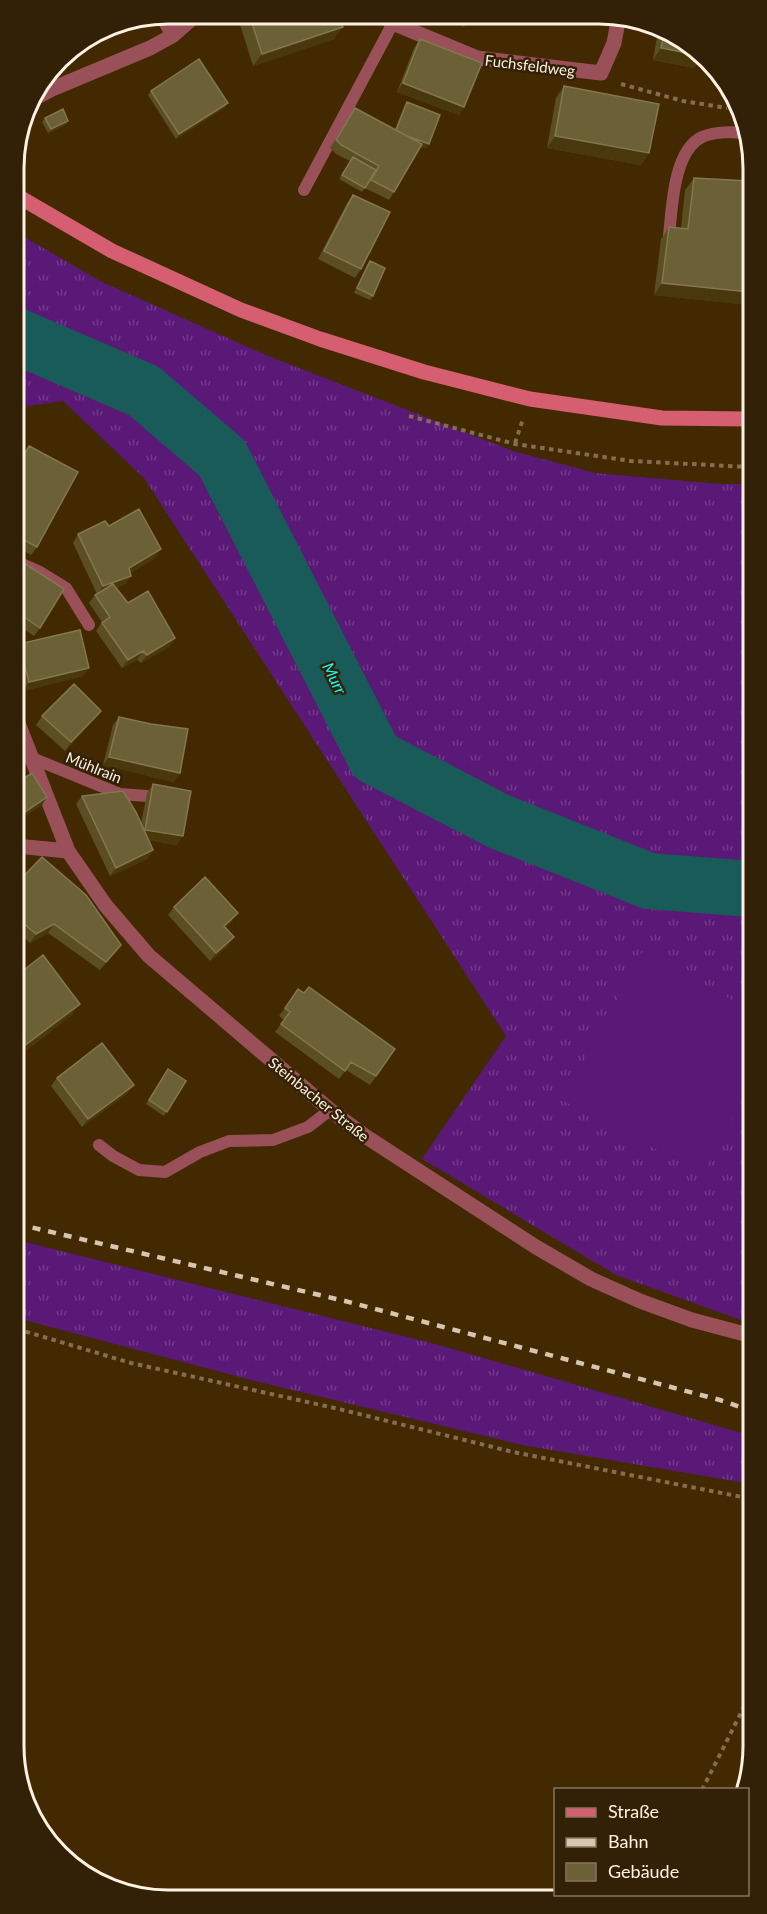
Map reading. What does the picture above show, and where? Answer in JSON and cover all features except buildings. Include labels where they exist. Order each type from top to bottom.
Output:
[{"type":"street","points":[[45,93],[150,48],[172,36],[186,24]]},
{"type":"street","name":"Fuchsfeldweg","points":[[399,24],[477,58],[601,73]]},
{"type":"street","points":[[601,73],[614,43],[617,25]]},
{"type":"street","points":[[24,200],[112,250],[241,310],[320,339],[424,372],[541,400],[662,418],[743,419]]},
{"type":"street","name":"Steinbacher Straße","points":[[24,739],[68,851],[106,906],[149,956],[330,1110],[365,1136],[536,1247],[591,1279],[640,1301],[692,1320],[743,1334]]},
{"type":"street","points":[[24,847],[68,851]]},
{"type":"lane","points":[[165,24],[172,36]]},
{"type":"lane","name":"Fuchsfeldweg","points":[[304,190],[385,24]]},
{"type":"lane","points":[[669,236],[676,179],[686,153],[701,138],[726,131],[738,132]]},
{"type":"lane","points":[[24,565],[66,588],[89,625]]},
{"type":"lane","name":"Mühlrain","points":[[32,758],[120,794],[147,796]]},
{"type":"lane","points":[[99,1145],[112,1156],[139,1170],[165,1172],[200,1152],[229,1141],[273,1140],[308,1127],[330,1110]]},
{"type":"path","points":[[601,73],[627,87],[683,101],[730,109]]},
{"type":"path","points":[[409,416],[515,444],[620,459],[743,467]]},
{"type":"path","points":[[24,1331],[131,1363],[339,1409],[513,1452],[743,1497]]},
{"type":"path","points":[[703,1788],[743,1709]]},
{"type":"green space","points":[[24,237],[100,281],[268,356],[513,451],[595,473],[743,484],[743,1006],[641,953],[703,1173],[743,1096],[743,1321],[616,1275],[422,1159],[506,1036],[144,478],[63,401],[24,407]]},
{"type":"green space","points":[[641,953],[743,1006],[743,1096],[703,1174],[564,1101]]},
{"type":"green space","points":[[24,1242],[439,1345],[743,1433],[743,1482],[522,1445],[251,1380],[24,1320]]},
{"type":"waterway","name":"Murr","points":[[24,339],[144,391],[222,458],[375,757],[498,821],[649,881],[743,888]]},
{"type":"railway","points":[[24,1226],[345,1301],[743,1408]]}]
